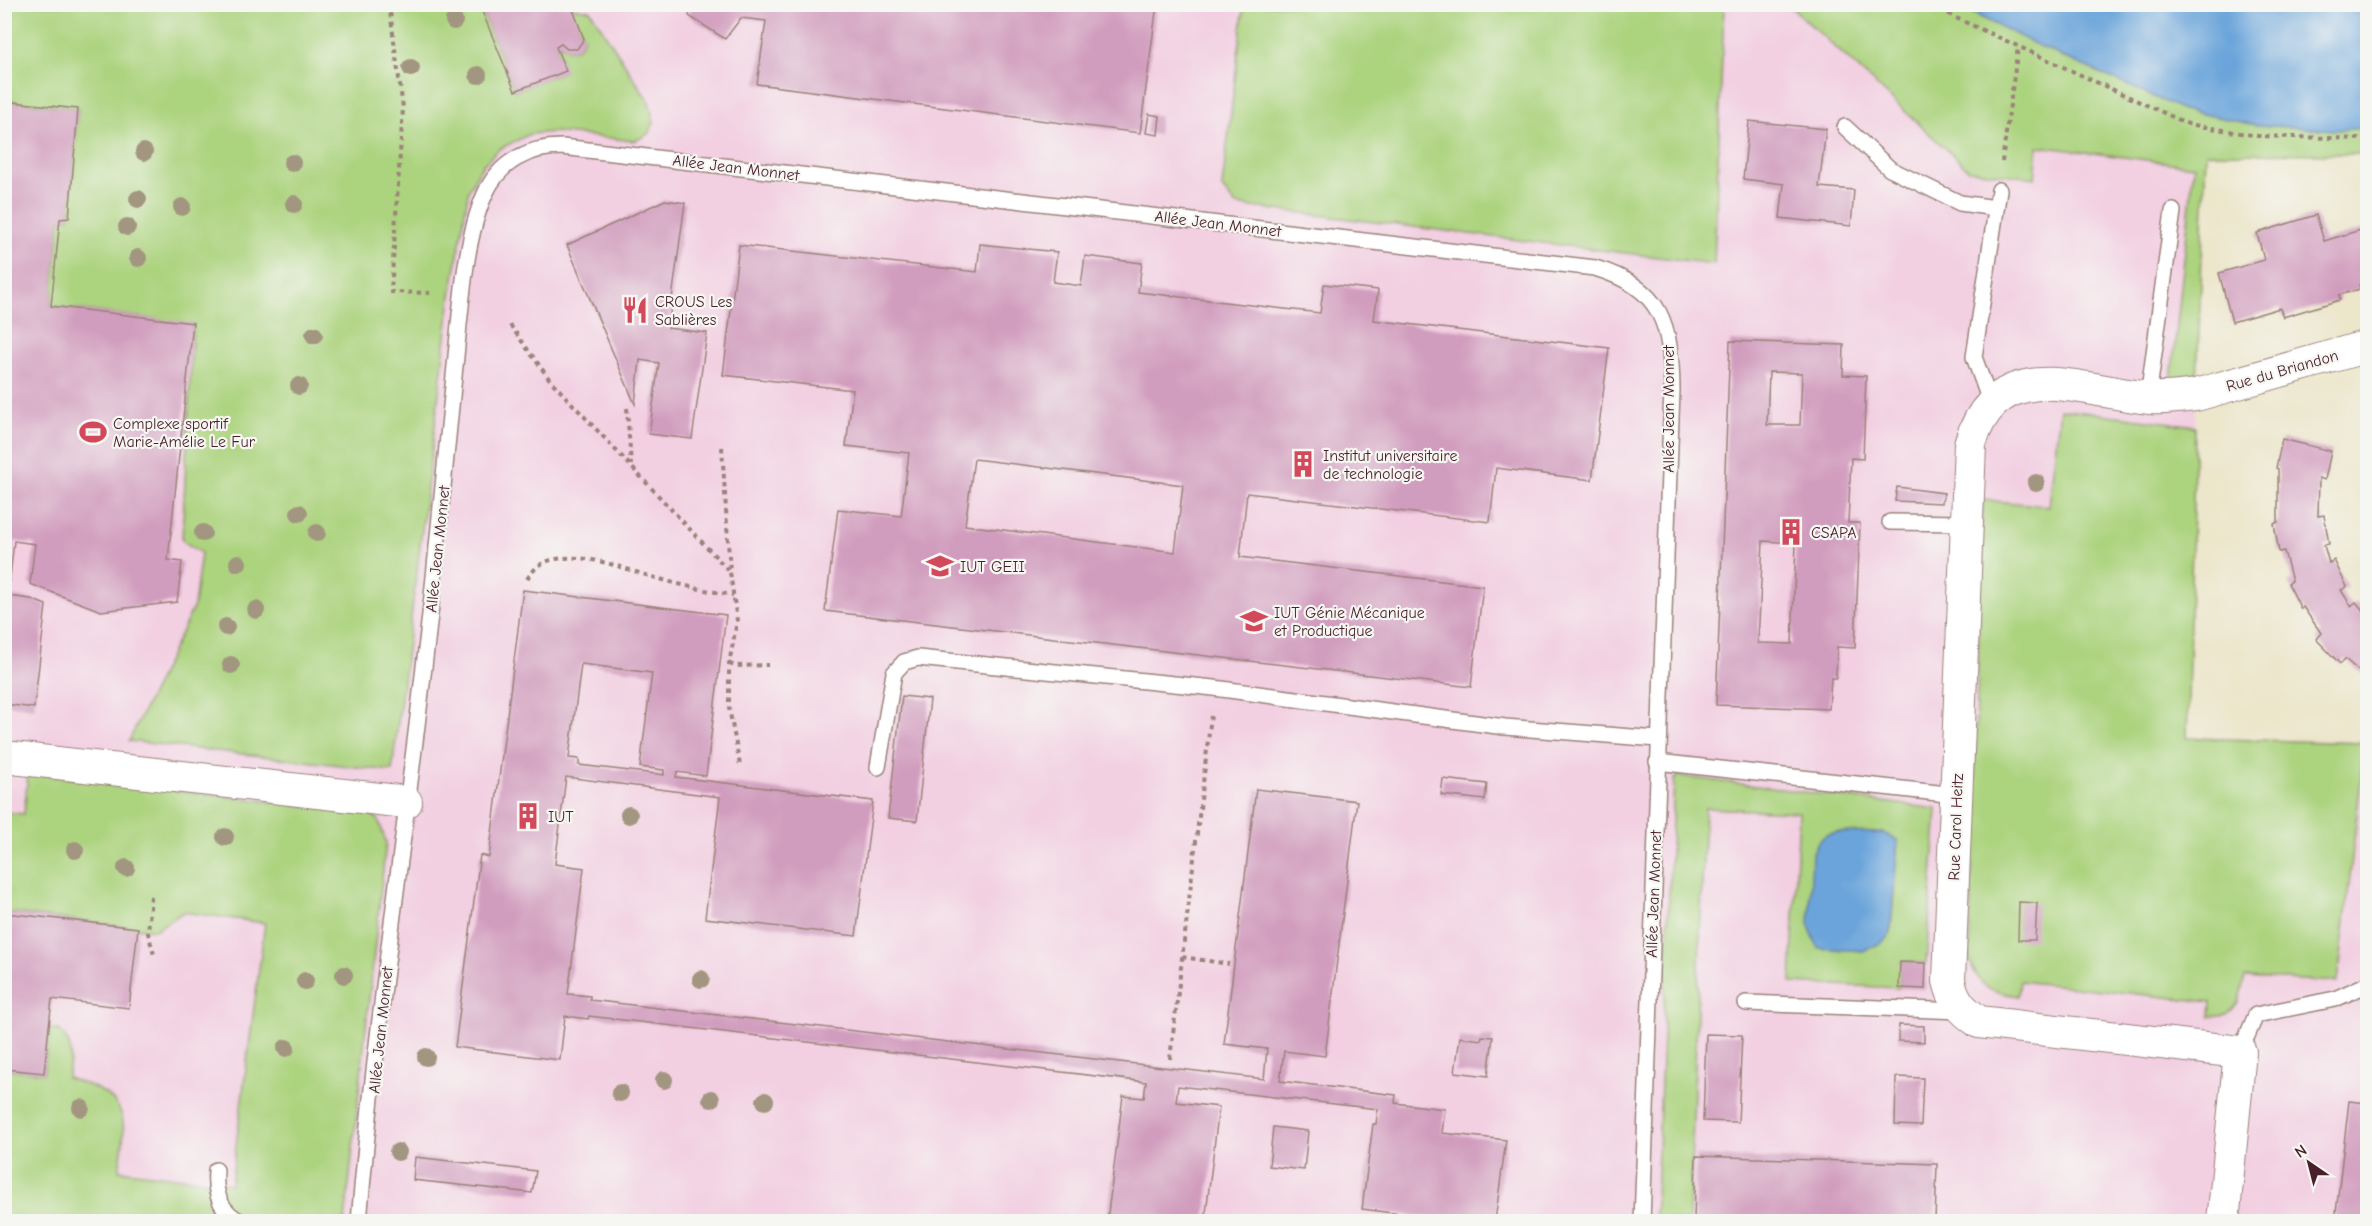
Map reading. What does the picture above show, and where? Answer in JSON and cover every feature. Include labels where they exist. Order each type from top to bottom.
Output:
[{"type":"street","name":"Rue du Briandon","points":[[2196,394],[2367,346]]},
{"type":"street","name":"Rue Carol Heitz","points":[[1962,1011],[1953,998],[1949,981],[1970,444],[1977,422],[1990,405],[2006,394],[2042,383],[2148,398],[2196,394]]},
{"type":"street","points":[[4,757],[406,802]]},
{"type":"street","points":[[1962,1011],[1979,1022],[2240,1053],[2223,1221]]},
{"type":"lane","points":[[1845,127],[1890,169],[1960,203],[1996,208]]},
{"type":"lane","name":"Allée Jean Monnet","points":[[359,1221],[406,802],[420,717],[462,298],[476,219],[490,183],[515,159],[537,148],[550,147],[1583,266],[1619,275],[1634,284],[1650,300],[1663,323],[1671,348],[1642,1221]]},
{"type":"lane","points":[[1990,405],[1974,357],[1999,190]]},
{"type":"lane","points":[[2148,398],[2173,211]]},
{"type":"lane","points":[[1890,522],[1967,523]]},
{"type":"lane","points":[[878,767],[894,673],[908,660],[918,658],[1215,688],[1505,727],[1658,739]]},
{"type":"lane","points":[[1657,762],[1956,795]]},
{"type":"lane","points":[[2240,1053],[2256,1015],[2335,999],[2367,984]]},
{"type":"lane","points":[[1746,1003],[1962,1011]]},
{"type":"lane","points":[[216,1170],[215,1189],[224,1209],[242,1221]]},
{"type":"path","points":[[389,4],[403,108],[391,292],[432,293],[462,298]]},
{"type":"path","points":[[1933,4],[1954,17],[2188,124],[2258,136],[2367,139]]},
{"type":"path","points":[[1999,190],[2018,47]]},
{"type":"path","points":[[510,325],[549,380],[730,572]]},
{"type":"path","points":[[627,408],[631,465]]},
{"type":"path","points":[[722,447],[730,572],[737,621],[729,664],[729,708],[740,765]]},
{"type":"path","points":[[527,579],[533,569],[548,561],[572,558],[600,562],[661,580],[733,595]]},
{"type":"path","points":[[729,664],[736,666],[768,664]]},
{"type":"path","points":[[1170,1059],[1215,688]]},
{"type":"path","points":[[151,896],[148,933],[155,958]]},
{"type":"path","points":[[1182,957],[1229,964]]},
{"type":"shaded area","points":[[5,5],[1789,5],[1969,170],[2038,146],[2194,166],[2169,398],[2196,395],[2187,738],[2367,743],[2367,1221],[5,1222]]},
{"type":"green space","points":[[479,4],[515,91],[565,71],[556,47],[561,44],[567,49],[577,49],[584,39],[571,7],[590,10],[649,102],[654,123],[648,134],[635,141],[554,132],[530,134],[499,149],[483,165],[469,189],[451,296],[392,771],[129,741],[194,606],[201,553],[182,540],[193,324],[51,306],[60,219],[69,218],[78,109],[5,101],[5,5]]},
{"type":"green space","points":[[1244,5],[1724,5],[1714,264],[1236,205],[1222,188]]},
{"type":"green space","points":[[1789,5],[2367,5],[2367,154],[2206,153],[2197,381],[2178,384],[2171,381],[2194,166],[2038,146],[2035,178],[1969,170]]},
{"type":"green space","points":[[2060,409],[2195,426],[2187,738],[2365,743],[2338,982],[2245,977],[2238,1003],[2227,1015],[2210,1017],[2211,1002],[2020,981],[2018,996],[2008,994],[1986,986],[1973,969],[1969,959],[1983,500],[2049,506]]},
{"type":"green space","points":[[28,773],[367,813],[378,819],[386,842],[345,1221],[5,1221],[5,1069],[44,1073],[49,1029],[59,1030],[70,1046],[67,1078],[87,1084],[102,1092],[119,1109],[124,1134],[119,1170],[231,1184],[265,923],[183,912],[155,930],[5,912],[5,812],[24,814]]},
{"type":"green space","points":[[1678,776],[1937,809],[1926,963],[1901,962],[1899,988],[1791,983],[1799,812],[1705,808],[1689,1221],[1655,1222],[1674,780]]},
{"type":"water","points":[[1956,5],[2367,5],[2367,128],[2335,130],[2256,125],[2183,110],[2041,47]]},
{"type":"water","points":[[1837,832],[1884,833],[1898,841],[1891,929],[1888,937],[1881,943],[1863,951],[1818,948],[1809,926],[1812,855],[1818,842],[1826,835]]},
{"type":"building","points":[[479,4],[571,4],[584,39],[577,49],[567,49],[561,44],[556,47],[566,71],[515,91]]},
{"type":"building","points":[[691,4],[1157,4],[1140,133],[757,84],[766,21],[741,18],[725,39],[689,16]]},
{"type":"building","name":"Complexe sportif Marie-Amélie Le Fur","points":[[4,101],[78,109],[69,218],[60,219],[51,306],[193,323],[168,560],[182,562],[177,602],[101,611],[30,584],[35,544],[14,541],[8,596],[31,599],[46,605],[34,708],[4,704]]},
{"type":"building","points":[[1149,114],[1160,116],[1158,135],[1146,133]]},
{"type":"building","points":[[1749,121],[1826,129],[1819,187],[1854,190],[1851,226],[1780,218],[1784,184],[1743,179]]},
{"type":"building","name":"CROUS Les Sablières","points":[[665,200],[685,203],[668,328],[707,333],[692,439],[649,434],[659,363],[640,360],[635,404],[567,245]]},
{"type":"building","points":[[2316,215],[2324,241],[2367,228],[2367,283],[2359,285],[2360,289],[2339,295],[2340,300],[2283,317],[2280,308],[2232,322],[2219,273],[2264,260],[2257,233]]},
{"type":"building","name":"Institut universitaire de technologie","points":[[980,244],[1057,252],[1053,282],[1081,286],[1085,256],[1142,263],[1138,292],[1320,313],[1324,284],[1378,290],[1374,320],[1609,348],[1592,480],[1496,468],[1490,522],[1247,493],[1240,557],[1483,586],[1471,687],[825,611],[838,509],[901,516],[909,453],[846,446],[853,390],[723,375],[739,245],[977,272]],"holes":[[[974,459],[1183,485],[1175,552],[965,525]]]},
{"type":"building","name":"CSAPA","points":[[1730,341],[1844,345],[1843,375],[1866,376],[1863,459],[1851,458],[1848,523],[1860,523],[1855,648],[1837,647],[1836,678],[1831,678],[1829,709],[1716,705]],"holes":[[[1769,372],[1802,373],[1800,425],[1767,425]],[[1763,541],[1796,543],[1792,644],[1758,643]]]},
{"type":"building","points":[[2282,439],[2331,451],[2325,480],[2319,478],[2318,516],[2324,515],[2329,544],[2324,545],[2329,563],[2334,560],[2347,587],[2341,590],[2351,606],[2356,602],[2367,615],[2367,678],[2345,659],[2340,664],[2316,639],[2321,633],[2303,607],[2301,609],[2288,583],[2292,581],[2284,551],[2279,552],[2274,524],[2278,522],[2278,469],[2276,468]]},
{"type":"building","points":[[1897,487],[1944,493],[1942,503],[1895,501]]},
{"type":"building","points":[[523,590],[726,615],[706,776],[677,772],[676,777],[873,801],[856,936],[705,918],[720,797],[566,777],[555,864],[584,868],[568,994],[590,996],[590,1000],[1264,1079],[1267,1049],[1224,1044],[1256,789],[1357,801],[1325,1056],[1284,1051],[1280,1081],[1396,1095],[1395,1103],[1445,1109],[1442,1133],[1506,1140],[1495,1221],[1456,1221],[1362,1209],[1373,1124],[1376,1124],[1378,1109],[1178,1086],[1176,1102],[1219,1107],[1205,1221],[1107,1221],[1123,1096],[1144,1098],[1146,1082],[589,1016],[588,1019],[565,1016],[560,1060],[455,1047],[480,855],[489,857]],"holes":[[[581,664],[652,673],[640,767],[664,770],[664,775],[579,765],[579,759],[569,758]]]},
{"type":"building","points":[[902,696],[930,699],[917,821],[888,818]]},
{"type":"building","points":[[1443,779],[1487,784],[1485,800],[1441,795]]},
{"type":"building","points":[[2019,902],[2037,903],[2035,940],[2018,940]]},
{"type":"building","points":[[5,913],[138,928],[129,1008],[52,999],[44,1073],[5,1069]]},
{"type":"building","points":[[1900,962],[1926,963],[1925,989],[1899,988]]},
{"type":"building","points":[[1899,1025],[1924,1026],[1924,1042],[1898,1041]]},
{"type":"building","points":[[1706,1034],[1742,1035],[1738,1122],[1703,1121]]},
{"type":"building","points":[[1482,1036],[1493,1037],[1488,1076],[1455,1072],[1460,1037],[1481,1040]]},
{"type":"building","points":[[1896,1077],[1923,1078],[1921,1126],[1895,1125]]},
{"type":"building","points":[[2349,1101],[2367,1103],[2367,1221],[2335,1221]]},
{"type":"building","points":[[1273,1127],[1308,1131],[1304,1170],[1269,1166]]},
{"type":"building","points":[[1696,1156],[1937,1164],[1935,1221],[1694,1221]]},
{"type":"building","points":[[415,1157],[536,1171],[532,1193],[413,1180]]},
{"type":"place","name":"CROUS Les Sablières","points":[[635,310]]},
{"type":"place","name":"Complexe sportif Marie-Amélie Le Fur","points":[[93,432]]},
{"type":"place","name":"Institut universitaire de technologie","points":[[1303,464]]},
{"type":"place","name":"CSAPA","points":[[1791,532]]},
{"type":"place","name":"IUT GEII","points":[[940,566]]},
{"type":"place","name":"IUT Génie Mécanique et Productique","points":[[1254,621]]},
{"type":"place","name":"IUT","points":[[528,816]]}]
